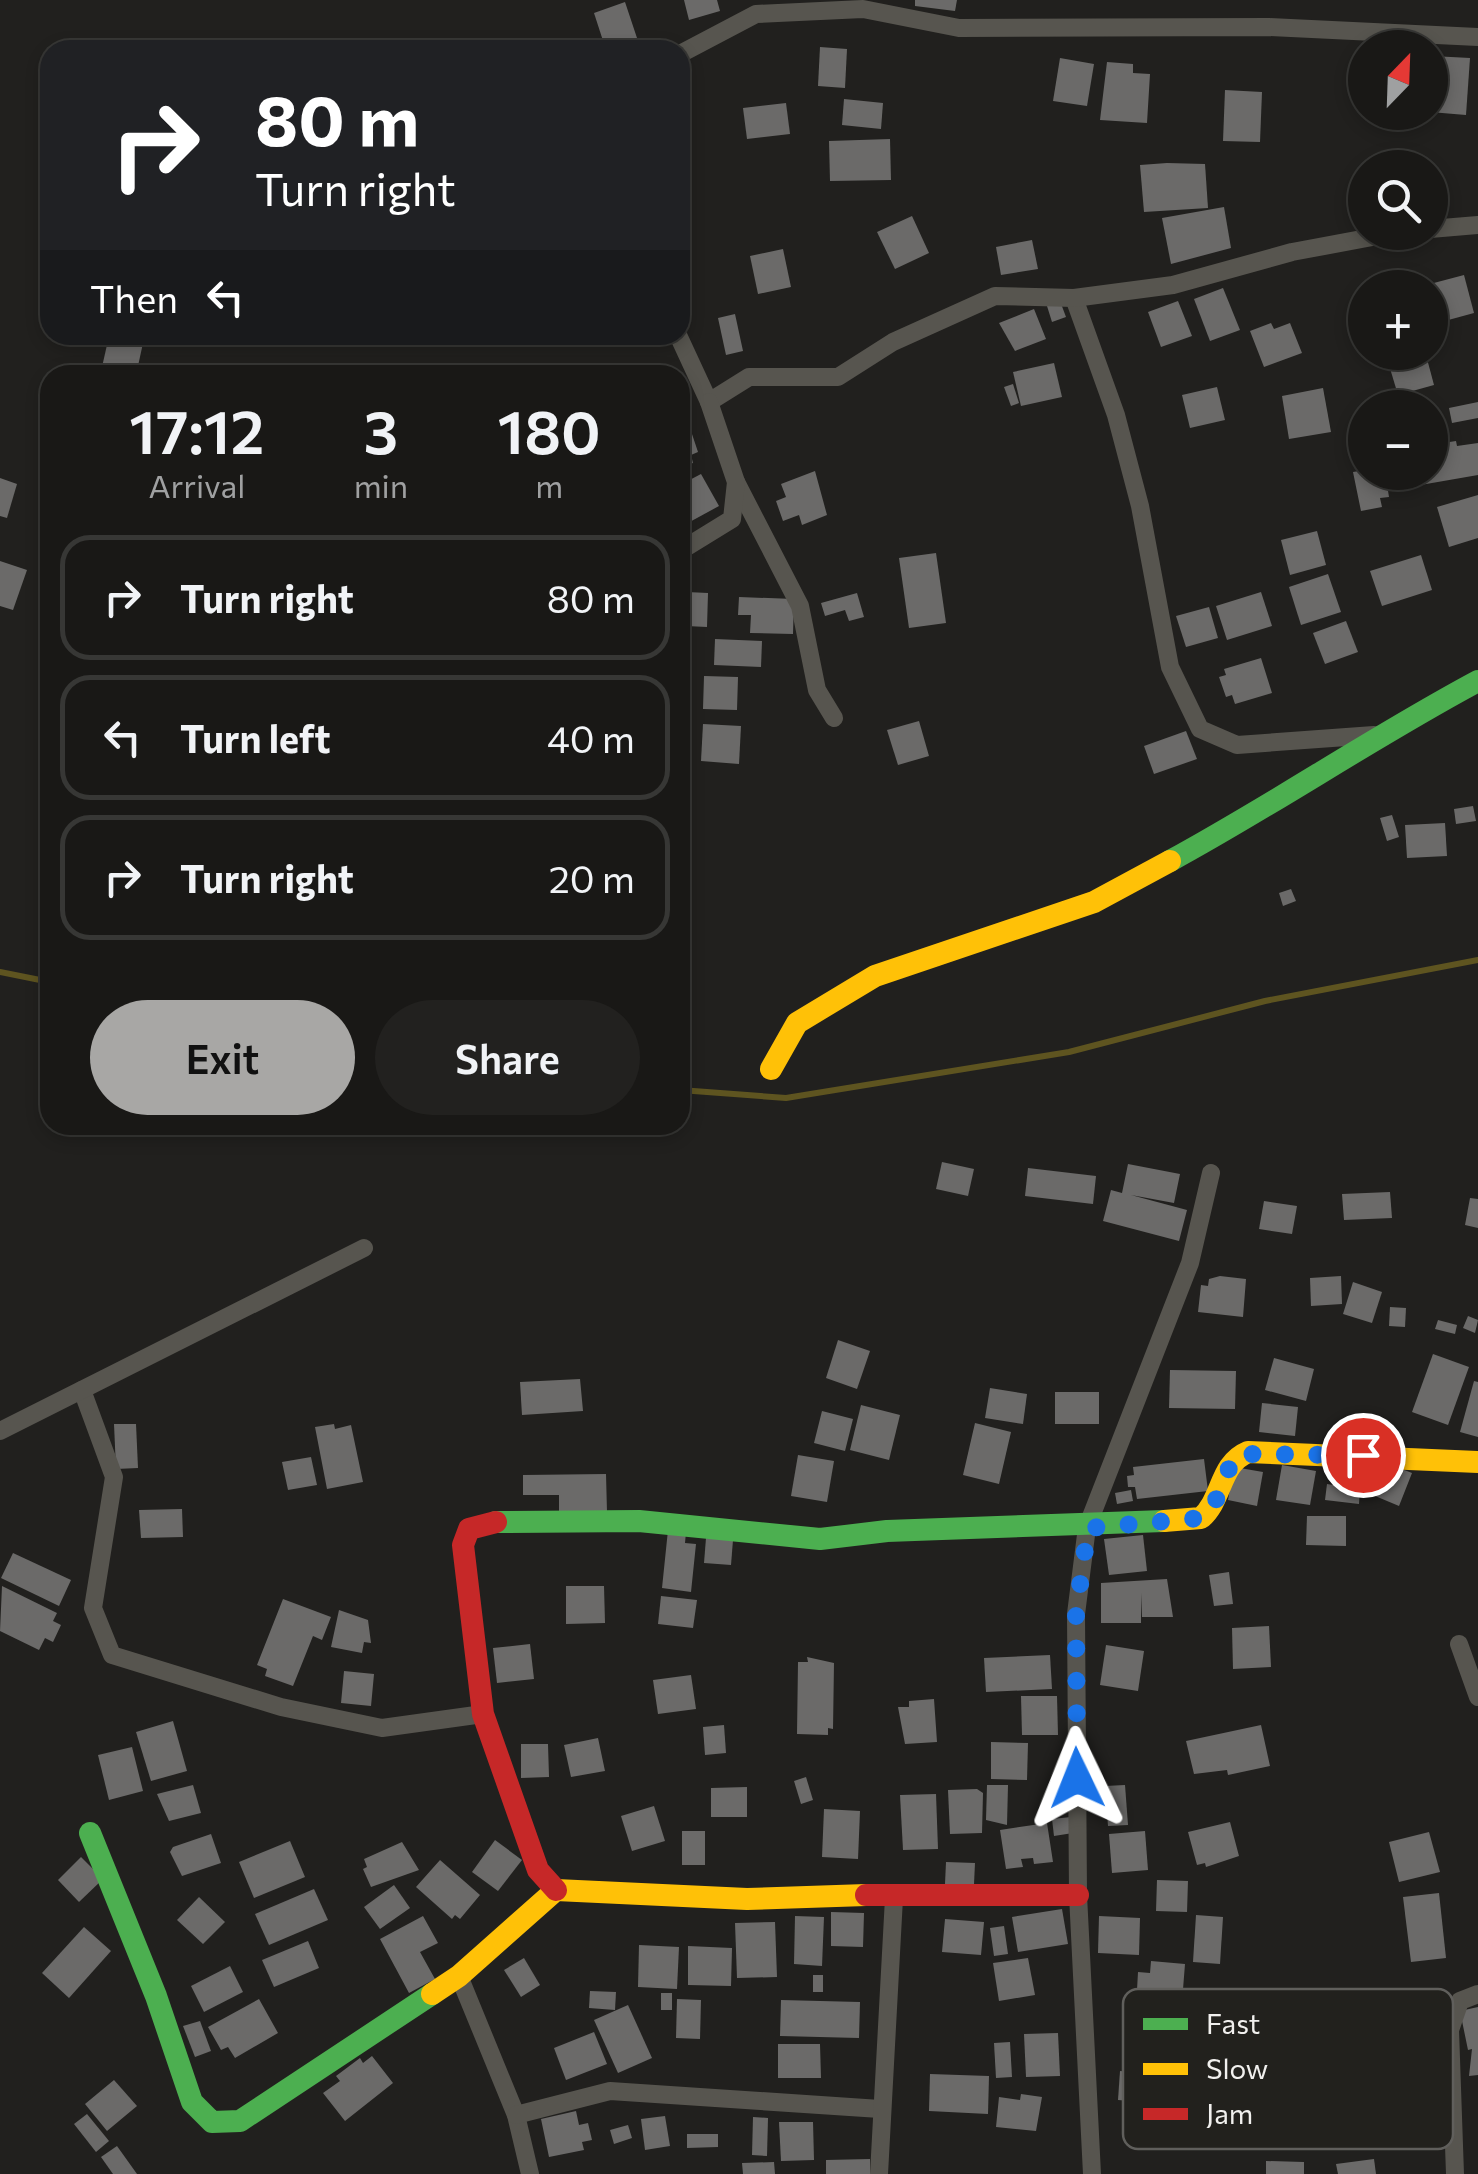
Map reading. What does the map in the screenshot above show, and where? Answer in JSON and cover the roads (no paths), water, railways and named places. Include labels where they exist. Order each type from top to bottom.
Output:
[{"type":"street","points":[[690,49],[756,14],[864,9],[959,28],[1269,28],[1478,36]]},
{"type":"street","points":[[1448,228],[1478,225]]},
{"type":"street","points":[[708,402],[749,376],[838,377],[893,342],[996,296],[1074,298],[1172,284],[1348,241]]},
{"type":"street","points":[[1074,298],[1116,415],[1140,506],[1170,667],[1200,729],[1237,746],[1379,734]]},
{"type":"street","points":[[682,345],[708,402],[736,482],[800,606],[816,690],[834,718]]},
{"type":"street","points":[[690,545],[732,519],[736,482]]},
{"type":"street","points":[[772,1070],[797,1023],[875,976],[1094,902],[1285,798],[1379,734],[1478,681]]},
{"type":"street","points":[[1092,2174],[1078,1895],[1076,1614],[1088,1528],[1190,1264],[1211,1172]]},
{"type":"street","points":[[0,1431],[364,1248]]},
{"type":"street","points":[[82,1390],[114,1477],[93,1608],[112,1655],[281,1707],[382,1728],[483,1714]]},
{"type":"street","points":[[556,1890],[538,1870],[483,1714],[463,1545],[469,1529],[485,1522],[640,1520],[820,1539],[887,1531],[1088,1528],[1201,1518],[1210,1512],[1229,1465],[1238,1454],[1248,1452],[1478,1462]]},
{"type":"street","points":[[1459,1644],[1478,1697]]},
{"type":"street","points":[[90,1833],[156,1996],[192,2102],[212,2122],[240,2121],[459,1976],[556,1890],[747,1899],[850,1892],[894,1898],[1078,1895]]},
{"type":"street","points":[[879,2174],[894,1898]]},
{"type":"street","points":[[459,1976],[516,2115],[530,2174]]},
{"type":"street","points":[[1453,2021],[1460,2001],[1478,1994]]},
{"type":"street","points":[[516,2115],[610,2091],[880,2108]]},
{"type":"street","points":[[1453,2116],[1455,2174]]},
{"type":"waterway","points":[[690,1091],[786,1098],[1069,1052],[1265,1001],[1478,960]]},
{"type":"waterway","points":[[0,972],[40,980]]}]
